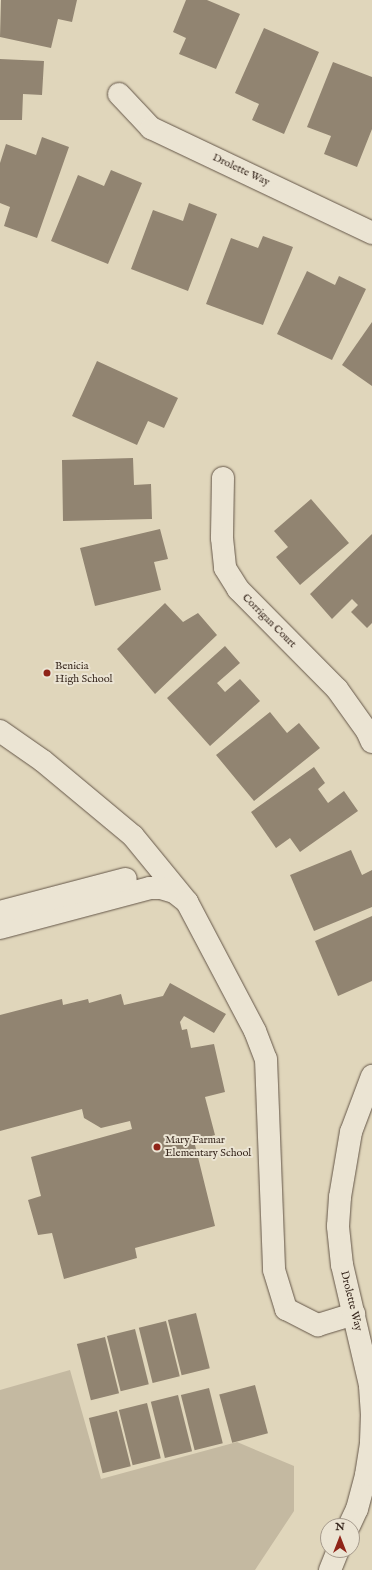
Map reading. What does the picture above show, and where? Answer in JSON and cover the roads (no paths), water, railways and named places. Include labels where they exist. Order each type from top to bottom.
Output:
[{"type":"street","name":"Drolette Way","points":[[119,94],[151,128],[372,233]]},
{"type":"street","name":"Corrigan Court","points":[[223,478],[222,538],[225,568],[238,589],[337,689],[367,731],[372,742]]},
{"type":"street","points":[[0,731],[43,761],[133,836],[187,902],[255,1031],[266,1059],[274,1270],[286,1309],[318,1325],[354,1314]]},
{"type":"street","points":[[0,912],[161,870]]},
{"type":"street","points":[[0,928],[150,888],[161,888],[174,892],[187,902]]},
{"type":"street","name":"Drolette Way","points":[[353,1518],[357,1509],[366,1475],[371,1428],[370,1385],[342,1265],[338,1226],[340,1197],[351,1132],[372,1076]]},
{"type":"street","points":[[330,1570],[335,1558]]},
{"type":"place","name":"Benicia High School","points":[[47,673]]},
{"type":"place","name":"Mary Farmar Elementary School","points":[[157,1147]]}]
